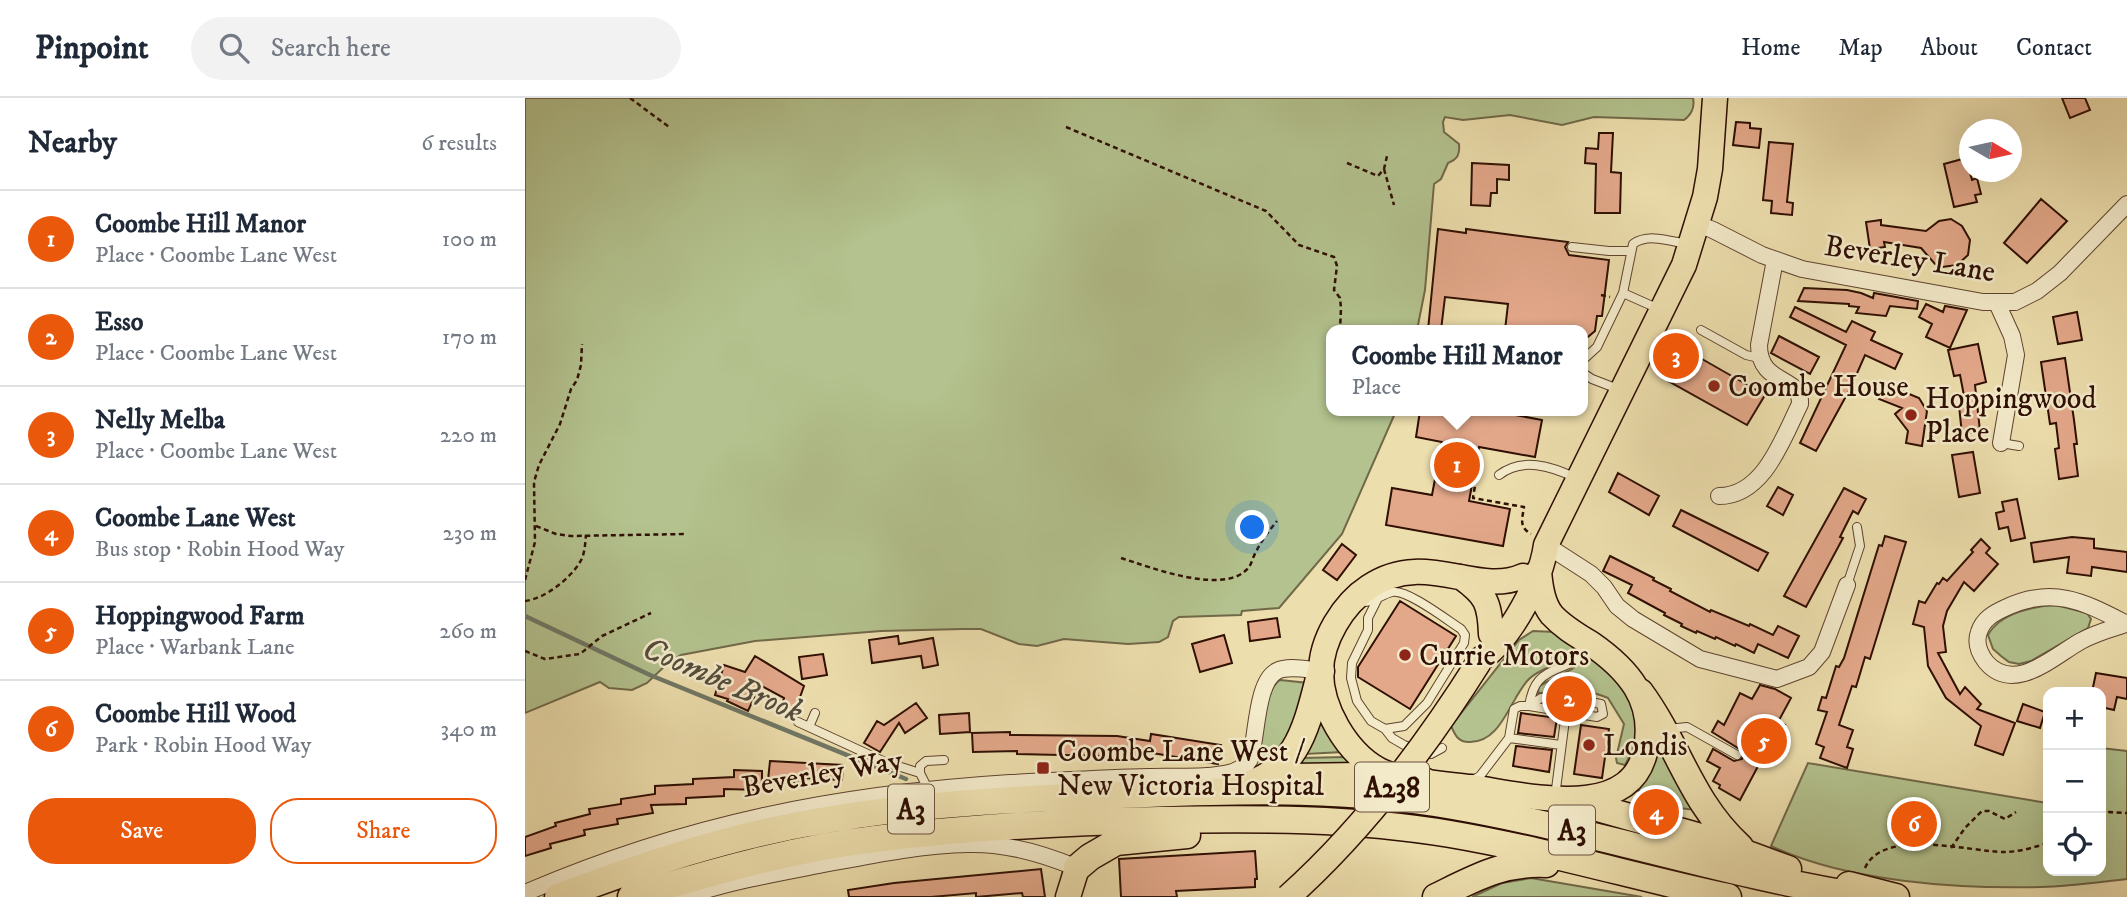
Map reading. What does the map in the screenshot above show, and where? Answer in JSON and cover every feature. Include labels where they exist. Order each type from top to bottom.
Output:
[{"type":"highway","points":[[1269,786],[1280,767],[1293,753],[1304,732],[1321,671]]},
{"type":"highway","points":[[1640,691],[1656,730],[1704,808],[1746,853]]},
{"type":"highway","points":[[1269,786],[1309,775],[1424,781]]},
{"type":"highway","name":"Beverley Way","points":[[558,897],[624,872],[696,850],[820,821],[970,802],[1218,791],[1269,786]]},
{"type":"highway","name":"A3","points":[[1269,786],[1453,806],[1558,827],[1749,875],[1865,897]]},
{"type":"highway","points":[[1568,800],[1672,828],[1777,866],[1896,897]]},
{"type":"highway","points":[[1077,869],[1090,857],[1116,842],[1200,834],[1238,818]]},
{"type":"highway","name":"A3","points":[[631,897],[702,875],[874,839],[971,829],[1238,818],[1394,827],[1449,834],[1552,855],[1728,897]]},
{"type":"highway","points":[[971,829],[1054,838],[1070,846],[1077,869]]},
{"type":"highway","points":[[1436,897],[1492,870],[1523,863],[1628,873]]},
{"type":"main road","name":"A238","points":[[1287,897],[1344,842],[1392,787],[1445,715],[1501,631],[1531,573],[1540,541],[1579,479],[1684,265],[1710,169],[1715,98]]},
{"type":"main road","points":[[1640,691],[1618,665],[1552,615],[1531,573],[1512,581],[1499,582],[1416,570],[1341,614],[1333,627],[1321,671],[1326,701],[1334,721],[1362,759],[1380,771],[1424,781],[1568,800],[1601,796],[1622,786],[1639,768],[1656,730]]},
{"type":"main road","points":[[1461,576],[1480,590],[1501,631],[1519,623],[1545,622],[1575,633]]},
{"type":"main road","points":[[1068,897],[1077,869]]},
{"type":"street","name":"Beverley Lane","points":[[1694,235],[1713,230],[1775,260],[1802,269],[1997,303],[2015,302],[2037,291],[2060,273],[2127,204]]},
{"type":"street","points":[[1719,496],[1738,494],[1762,473],[1800,404],[1801,398],[1797,389],[1765,370],[1759,358],[1775,260]]},
{"type":"street","points":[[1997,303],[2013,336],[2016,355],[2001,443]]},
{"type":"street","points":[[1540,541],[1591,575],[1604,587],[1617,606],[1633,619],[1700,659],[1777,679],[1809,667],[1822,652],[1847,584]]},
{"type":"street","points":[[2036,598],[2081,601],[2126,624],[2084,639],[2048,663],[2022,674],[1996,671],[1986,662],[1977,644],[1980,626],[1986,618],[2010,606],[2036,598]]},
{"type":"street","name":"Beverley Way","points":[[525,893],[572,873],[716,826],[811,805],[928,789],[1233,772],[1245,766],[1250,759],[1261,700],[1271,677],[1277,671],[1290,669],[1321,671]]},
{"type":"street","points":[[683,897],[743,880],[863,857],[968,844],[1039,855],[1077,869]]},
{"type":"lane","points":[[1588,354],[1597,347],[1623,293],[1633,244],[1640,239],[1694,235]]},
{"type":"lane","points":[[1572,247],[1630,251]]},
{"type":"lane","points":[[1623,293],[1661,310]]},
{"type":"lane","points":[[1701,330],[1746,355],[1759,358]]},
{"type":"lane","points":[[1588,376],[1622,391]]},
{"type":"lane","points":[[2001,443],[2019,446]]},
{"type":"lane","points":[[1499,475],[1521,464],[1549,467],[1579,479]]},
{"type":"lane","points":[[1847,584],[1860,546],[1857,527]]},
{"type":"lane","points":[[1385,729],[1404,726],[1427,703],[1464,643],[1465,635],[1461,629],[1405,593],[1373,593],[1368,630],[1354,656],[1351,678],[1354,694],[1360,708],[1371,721],[1385,729],[1398,743],[1431,754],[1442,748]]},
{"type":"lane","points":[[1529,706],[1537,681],[1574,662],[1581,652],[1575,633]]},
{"type":"lane","points":[[1529,706],[1541,698],[1558,697]]},
{"type":"lane","points":[[1462,786],[1479,776],[1509,738],[1514,709],[1529,706],[1597,718],[1603,713],[1601,704],[1580,700]]},
{"type":"lane","points":[[1566,712],[1556,789],[1568,800]]},
{"type":"lane","points":[[809,727],[815,713]]},
{"type":"lane","points":[[798,722],[885,762],[920,773]]},
{"type":"lane","points":[[1656,730],[1687,727],[1737,755]]},
{"type":"lane","points":[[1509,738],[1561,745]]},
{"type":"lane","points":[[928,789],[920,773],[921,766],[926,761],[944,760]]},
{"type":"path","points":[[630,98],[669,127]]},
{"type":"path","points":[[1066,127],[1266,211],[1299,245],[1334,257],[1334,290],[1340,298],[1340,325]]},
{"type":"path","points":[[1347,163],[1378,176],[1384,169],[1387,156]]},
{"type":"path","points":[[1384,169],[1394,205]]},
{"type":"path","points":[[525,580],[535,542],[534,482],[577,380],[582,344]]},
{"type":"path","points":[[1474,473],[1477,474],[1473,498],[1524,507],[1524,530],[1540,541]]},
{"type":"path","points":[[1121,558],[1163,571],[1209,580],[1232,579],[1249,567],[1262,541],[1277,521]]},
{"type":"path","points":[[536,526],[556,534],[686,534]]},
{"type":"path","points":[[525,601],[546,593],[568,578],[584,552],[586,535]]},
{"type":"path","points":[[525,651],[545,659],[574,655],[585,651],[617,628],[650,613]]},
{"type":"path","points":[[1951,848],[1965,828],[1982,811],[1989,811],[2005,819],[2016,812]]},
{"type":"path","points":[[2106,814],[2127,813]]},
{"type":"path","points":[[1864,870],[1872,859],[1902,844],[2008,852],[2043,844]]},
{"type":"green space","points":[[525,98],[1693,98],[1692,110],[1684,120],[1594,117],[1562,125],[1510,115],[1463,120],[1445,117],[1444,132],[1459,144],[1459,151],[1458,156],[1448,163],[1441,179],[1434,184],[1425,290],[1418,325],[1326,325],[1326,416],[1394,416],[1342,534],[1279,608],[1242,611],[1241,615],[1179,617],[1173,621],[1168,637],[1159,642],[1128,644],[1064,639],[1037,646],[1019,644],[981,629],[881,631],[755,641],[681,655],[647,683],[632,690],[609,688],[600,682],[525,713]]},
{"type":"green space","points":[[2056,605],[2087,613],[2091,619],[2088,628],[2031,661],[2019,664],[2009,662],[1993,649],[1988,635],[2001,621],[2028,609]]},
{"type":"green space","points":[[1533,631],[1555,632],[1574,644],[1567,657],[1529,679],[1490,735],[1469,742],[1460,739],[1451,726],[1519,640]]},
{"type":"green space","points":[[1588,657],[1594,658],[1603,666],[1635,701],[1637,742],[1625,765],[1617,763],[1616,758],[1624,724],[1608,698],[1568,689],[1538,693],[1539,686],[1572,669]]},
{"type":"green space","points":[[1280,680],[1308,683],[1301,720],[1281,746],[1263,761],[1257,761],[1266,705],[1274,686]]},
{"type":"green space","points":[[1319,707],[1343,752],[1305,754]]},
{"type":"green space","points":[[2106,749],[2127,751],[2127,879],[2041,887],[1939,884],[1868,875],[1801,858],[1771,846],[1808,763],[2043,802],[2043,876],[2106,876]]},
{"type":"green space","points":[[1661,750],[1692,809],[1674,806],[1660,795],[1635,790],[1649,772],[1657,752]]},
{"type":"green space","points":[[1346,757],[1357,766],[1299,766],[1301,758]]},
{"type":"green space","points":[[1531,878],[1642,897],[1472,897],[1502,883]]},
{"type":"building","points":[[2062,98],[2085,98],[2090,110],[2070,118]]},
{"type":"building","points":[[1736,122],[1750,123],[1750,128],[1761,129],[1759,148],[1733,145]]},
{"type":"building","points":[[1599,133],[1613,133],[1611,172],[1621,173],[1620,213],[1595,213],[1596,164],[1585,163],[1586,148],[1598,149]]},
{"type":"building","points":[[1769,142],[1793,144],[1787,202],[1793,203],[1792,215],[1771,213],[1772,201],[1763,200]]},
{"type":"building","points":[[1959,160],[1959,182],[1978,182],[1981,194],[1975,195],[1977,202],[1954,207],[1944,164]]},
{"type":"building","points":[[1472,163],[1509,165],[1509,180],[1497,179],[1497,193],[1491,193],[1490,206],[1471,205]]},
{"type":"building","points":[[2041,199],[2067,221],[2027,263],[2004,243]]},
{"type":"building","points":[[1951,219],[1962,226],[1970,240],[1968,255],[1957,265],[1942,267],[1935,264],[1921,248],[1884,242],[1885,247],[1870,249],[1866,222],[1881,220],[1881,225],[1926,231],[1939,221]]},
{"type":"building","points":[[1438,229],[1466,233],[1466,229],[1568,242],[1565,247],[1569,255],[1609,260],[1602,316],[1597,316],[1595,331],[1588,337],[1588,325],[1506,325],[1508,304],[1445,297],[1442,325],[1428,325]]},
{"type":"building","points":[[1804,288],[1847,290],[1873,298],[1874,293],[1918,301],[1917,309],[1890,306],[1886,316],[1856,313],[1859,307],[1849,304],[1798,301]]},
{"type":"building","points":[[1926,304],[1943,312],[1945,306],[1967,310],[1950,348],[1926,337],[1932,324],[1919,317]]},
{"type":"building","points":[[1795,307],[1846,332],[1852,321],[1875,332],[1871,340],[1902,354],[1895,369],[1865,355],[1816,451],[1800,443],[1846,345],[1790,317]]},
{"type":"building","points":[[2077,312],[2082,340],[2058,344],[2053,317]]},
{"type":"building","points":[[1779,336],[1819,357],[1810,374],[1771,353]]},
{"type":"building","points":[[1978,344],[1986,382],[1975,385],[1980,431],[1962,434],[1959,406],[1966,406],[1960,375],[1954,376],[1948,350]]},
{"type":"building","name":"Coombe House","points":[[1681,347],[1765,395],[1747,425],[1663,378]]},
{"type":"building","points":[[2065,358],[2077,444],[2074,444],[2078,476],[2059,479],[2055,449],[2059,448],[2056,423],[2050,424],[2041,362]]},
{"type":"building","name":"Hoppingwood Place","points":[[1885,384],[1919,398],[1927,411],[1922,446],[1906,443],[1908,431],[1895,414],[1902,408],[1879,399]]},
{"type":"building","points":[[1419,416],[1521,416],[1542,420],[1535,457],[1479,447],[1469,501],[1510,509],[1503,546],[1386,525],[1392,488],[1432,495],[1442,442],[1416,437]]},
{"type":"building","points":[[1973,452],[1980,493],[1959,497],[1952,455]]},
{"type":"building","points":[[1618,473],[1659,496],[1649,515],[1609,492]]},
{"type":"building","points":[[1778,487],[1793,495],[1783,515],[1767,506]]},
{"type":"building","points":[[1844,488],[1866,499],[1858,514],[1853,511],[1840,537],[1843,538],[1806,607],[1784,596]]},
{"type":"building","points":[[2017,499],[2025,538],[2011,541],[2008,527],[1999,529],[1996,513],[2004,511],[2002,502]]},
{"type":"building","points":[[1681,510],[1768,553],[1758,571],[1673,526]]},
{"type":"building","points":[[1885,536],[1906,542],[1870,659],[1865,657],[1856,687],[1852,686],[1839,725],[1853,730],[1847,747],[1853,749],[1847,768],[1820,758],[1824,747],[1816,744],[1827,712],[1818,710],[1822,697],[1826,698],[1836,666],[1839,667],[1844,658],[1879,545],[1882,546]]},
{"type":"building","points":[[2072,537],[2094,539],[2094,548],[2127,552],[2127,572],[2092,567],[2091,576],[2067,573],[2069,557],[2034,562],[2031,543]]},
{"type":"building","points":[[1981,539],[1990,548],[1986,553],[1998,564],[1974,591],[1964,582],[1947,611],[1943,626],[1946,652],[1938,653],[1960,694],[1965,687],[1981,704],[1977,709],[2015,723],[2003,755],[1975,745],[1981,726],[1946,698],[1928,666],[1924,627],[1913,624],[1919,601],[1925,603],[1937,583],[1943,578],[1947,581]]},
{"type":"building","points":[[1342,544],[1356,555],[1337,580],[1323,570]]},
{"type":"building","points":[[1610,556],[1654,578],[1653,580],[1671,589],[1670,591],[1710,612],[1711,610],[1749,626],[1750,624],[1773,635],[1778,626],[1799,636],[1788,658],[1758,644],[1754,653],[1716,637],[1715,639],[1697,631],[1696,633],[1628,593],[1632,585],[1603,571]]},
{"type":"building","name":"Currie Motors","points":[[1400,601],[1456,636],[1410,709],[1358,677],[1358,667]]},
{"type":"building","points":[[1277,618],[1280,637],[1250,641],[1248,622]]},
{"type":"building","points":[[1224,635],[1232,663],[1200,672],[1192,644]]},
{"type":"building","points":[[898,636],[899,644],[933,638],[938,665],[923,668],[921,656],[872,663],[869,640]]},
{"type":"building","points":[[823,654],[827,675],[802,679],[799,657]]},
{"type":"building","points":[[755,656],[804,686],[795,711],[781,707],[784,698],[760,685],[748,711],[715,695],[724,665],[745,672]]},
{"type":"building","points":[[2096,673],[2127,678],[2127,699],[2117,697],[2114,710],[2106,708],[2106,687],[2093,687]]},
{"type":"building","points":[[1760,685],[1775,689],[1791,698],[1778,722],[1785,725],[1776,742],[1772,740],[1740,800],[1719,788],[1720,785],[1713,781],[1720,768],[1707,761],[1713,749],[1734,761],[1742,759],[1743,754],[1741,750],[1712,732],[1718,721],[1724,725],[1740,693],[1752,699]]},
{"type":"building","points":[[916,703],[927,718],[905,733],[899,723],[880,752],[864,743],[877,721],[884,725]]},
{"type":"building","points":[[2023,704],[2043,711],[2040,728],[2017,721]]},
{"type":"building","points":[[969,713],[970,732],[940,734],[939,715]]},
{"type":"building","points":[[1521,713],[1557,718],[1554,737],[1518,733]]},
{"type":"building","points":[[1581,725],[1609,729],[1602,778],[1574,774]]},
{"type":"building","points":[[1010,732],[1010,735],[1117,736],[1150,741],[1151,734],[1221,745],[1218,764],[1140,751],[1139,759],[1104,753],[1104,756],[1017,754],[1017,751],[973,752],[972,733]]},
{"type":"building","points":[[1516,746],[1552,750],[1549,772],[1513,766]]},
{"type":"building","points":[[770,761],[843,765],[842,780],[802,778],[801,783],[768,780]]},
{"type":"building","points":[[734,770],[762,771],[762,790],[724,789],[724,796],[686,798],[686,804],[651,805],[653,813],[617,819],[618,824],[584,830],[585,835],[550,844],[551,848],[525,856],[525,837],[556,826],[555,823],[590,814],[589,809],[621,804],[621,799],[655,794],[655,786],[693,784],[693,779],[734,777]]},
{"type":"building","points":[[1255,851],[1255,887],[1176,891],[1177,897],[1121,897],[1119,859]]},
{"type":"building","points":[[1041,869],[1045,897],[1023,897],[1022,893],[976,897],[976,893],[931,897],[849,897],[848,890],[894,883]]},
{"type":"waterway","name":"Coombe Brook","points":[[525,616],[650,675],[906,779]]},
{"type":"place","name":"Nelly Melba","points":[[1676,356]]},
{"type":"place","name":"Coombe House","points":[[1714,386]]},
{"type":"place","name":"Hoppingwood Place","points":[[1911,415]]},
{"type":"place","name":"Coombe Hill Manor","points":[[1457,465]]},
{"type":"place","name":"Currie Motors","points":[[1405,655]]},
{"type":"place","name":"Esso","points":[[1569,699]]},
{"type":"place","name":"Hoppingwood Farm","points":[[1764,741]]},
{"type":"place","name":"Londis","points":[[1589,745]]},
{"type":"place","name":"Coombe Lane West / New Victoria Hospital","points":[[1043,768]]},
{"type":"place","name":"Coombe Lane West","points":[[1656,812]]},
{"type":"place","name":"Coombe Hill Wood","points":[[1914,824]]}]
